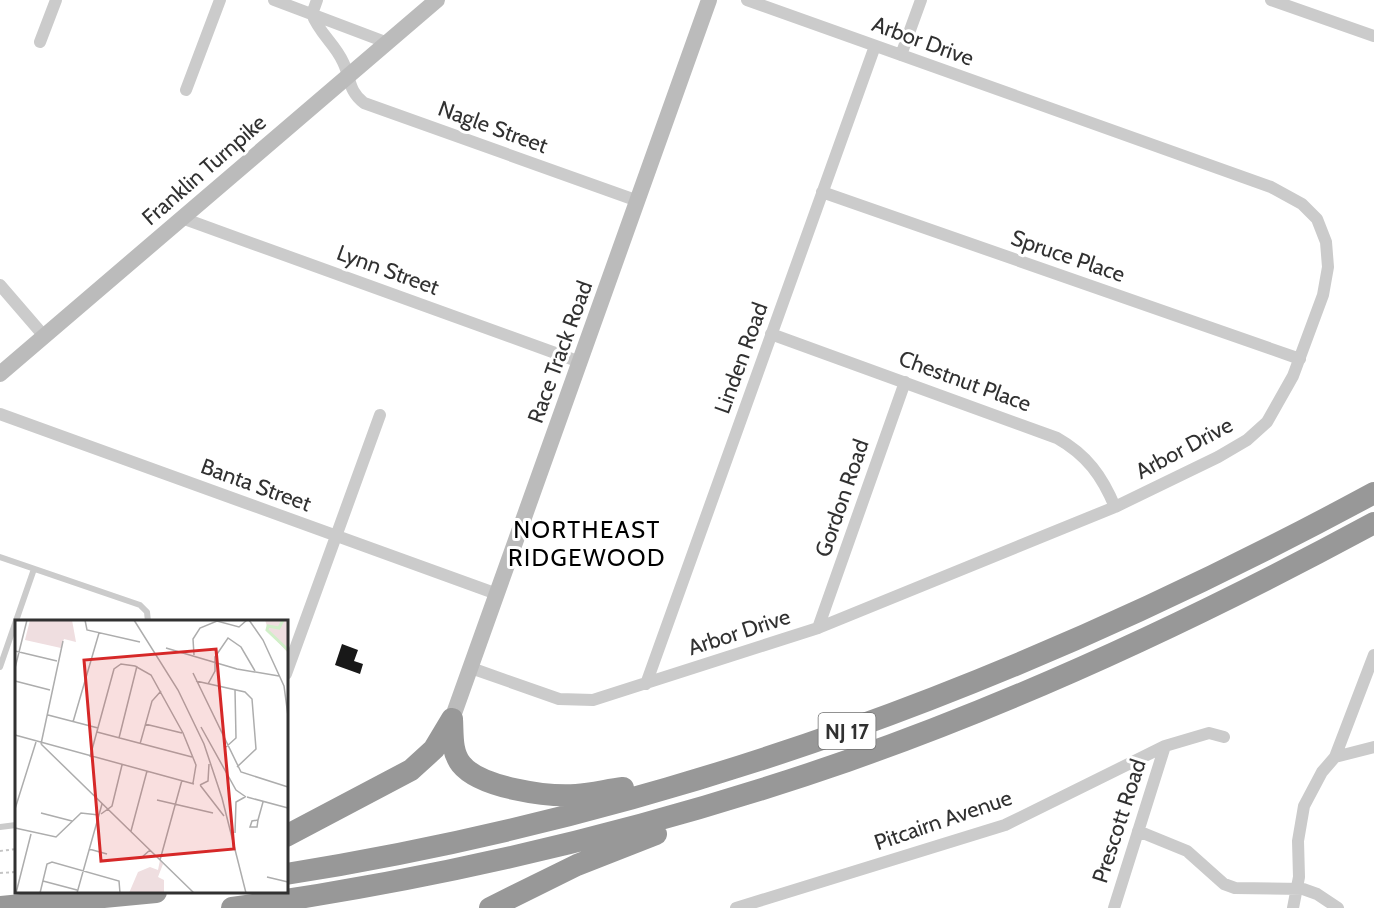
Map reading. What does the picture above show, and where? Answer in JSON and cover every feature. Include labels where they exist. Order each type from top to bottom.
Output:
[{"type":"highway","name":"NJ 17","points":[[288,873],[490,834],[710,776],[882,718],[1052,651],[1207,580],[1374,493]]},
{"type":"highway","name":"NJ 17","points":[[232,908],[372,885],[518,855],[661,818],[847,761],[1019,695],[1123,650],[1226,601],[1374,523]]},
{"type":"highway","points":[[452,719],[454,749],[467,770],[482,779],[524,790],[577,795],[710,776]]},
{"type":"highway","points":[[288,835],[411,770],[434,748],[452,719]]},
{"type":"highway","points":[[490,908],[601,854],[652,836],[747,808],[847,761]]},
{"type":"highway","points":[[0,907],[68,897],[117,894]]},
{"type":"street","points":[[40,42],[56,0]]},
{"type":"street","points":[[186,90],[219,0]]},
{"type":"street","points":[[274,0],[388,43]]},
{"type":"street","points":[[312,14],[317,0]]},
{"type":"street","name":"Franklin Turnpike","points":[[0,374],[437,0]]},
{"type":"street","name":"Race Track Road","points":[[452,719],[709,0]]},
{"type":"street","name":"Arbor Drive","points":[[471,668],[549,697],[570,701],[605,698],[819,628],[1115,507],[1218,457],[1258,431],[1276,409],[1300,359],[1323,294],[1328,267],[1322,231],[1317,219],[1302,204],[1271,187],[747,0]]},
{"type":"street","points":[[901,55],[921,0]]},
{"type":"street","points":[[1271,0],[1374,36]]},
{"type":"street","name":"Nagle Street","points":[[312,14],[318,28],[341,58],[356,97],[368,105],[638,201]]},
{"type":"street","name":"Linden Road","points":[[646,684],[875,46]]},
{"type":"street","name":"Spruce Place","points":[[822,192],[1300,359]]},
{"type":"street","name":"Lynn Street","points":[[182,218],[580,362]]},
{"type":"street","points":[[0,285],[44,336]]},
{"type":"street","name":"Chestnut Place","points":[[771,334],[1030,426],[1071,446],[1096,470],[1115,507]]},
{"type":"street","name":"Gordon Road","points":[[819,628],[905,382]]},
{"type":"street","name":"Banta Street","points":[[0,414],[497,594]]},
{"type":"street","points":[[288,668],[380,415]]},
{"type":"street","points":[[1293,908],[1298,888],[1298,841],[1304,806],[1322,772],[1335,757],[1374,655]]},
{"type":"street","name":"Pitcairn Avenue","points":[[736,908],[1005,825],[1165,746],[1209,733],[1224,737]]},
{"type":"street","name":"Prescott Road","points":[[1114,908],[1165,746]]},
{"type":"street","points":[[1335,757],[1374,747]]},
{"type":"street","points":[[1138,831],[1187,851],[1224,884],[1235,888],[1298,888],[1317,894],[1338,908]]},
{"type":"lane","points":[[0,557],[140,605],[147,612],[148,620]]},
{"type":"lane","points":[[16,620],[34,569]]},
{"type":"lane","points":[[0,666],[15,623]]},
{"type":"lane","points":[[0,827],[15,825]]},
{"type":"path","points":[[0,851],[15,849]]},
{"type":"building","points":[[342,644],[358,650],[354,661],[363,664],[360,674],[335,665]]},
{"type":"district","name":"NORTHEAST RIDGEWOOD","points":[[587,543]]}]
